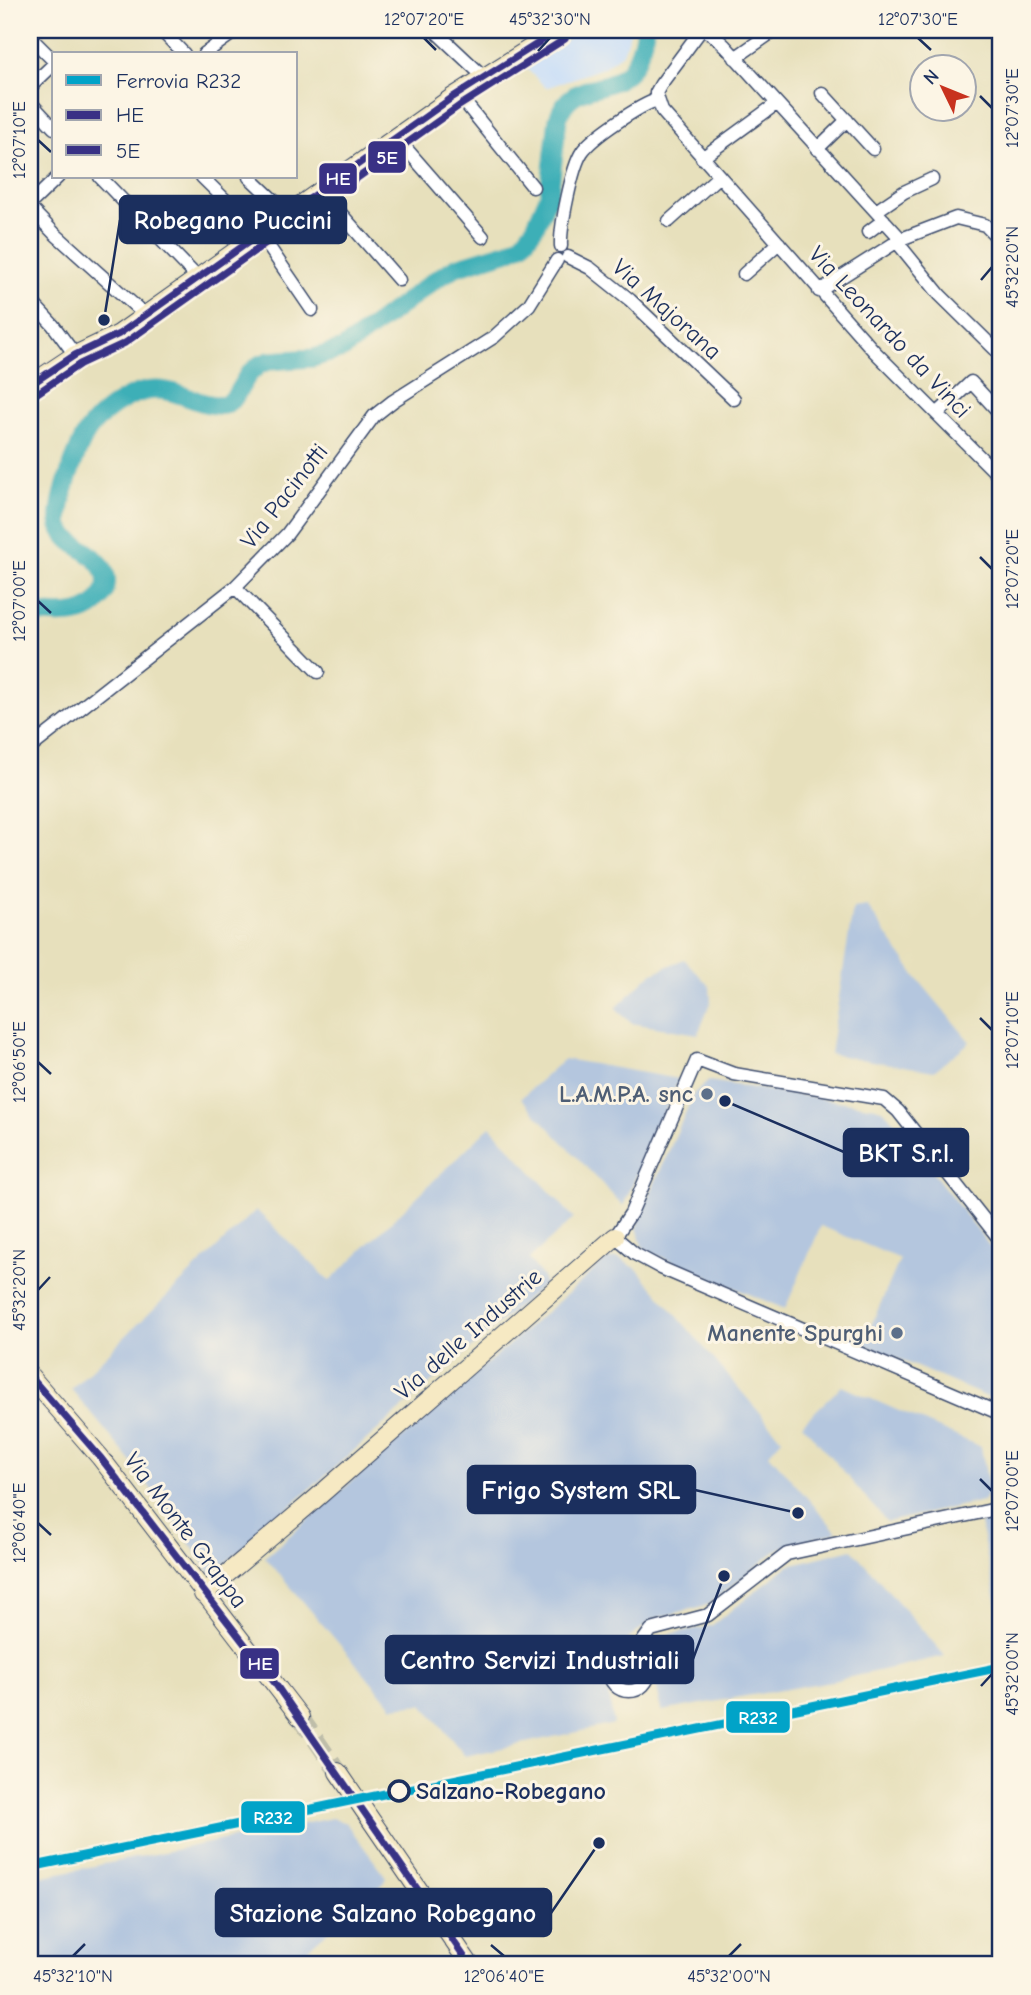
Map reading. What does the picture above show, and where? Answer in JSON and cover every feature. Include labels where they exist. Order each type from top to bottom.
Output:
[{"type":"street","points":[[160,30],[182,52]]},
{"type":"street","points":[[207,52],[237,30]]},
{"type":"street","points":[[434,30],[485,78]]},
{"type":"street","points":[[30,385],[75,355],[119,334],[458,94],[559,30]]},
{"type":"street","points":[[657,100],[656,93],[660,84],[701,30],[718,39],[880,216],[940,295],[1001,355]]},
{"type":"street","points":[[734,58],[775,30]]},
{"type":"street","points":[[30,37],[52,60]]},
{"type":"street","points":[[30,87],[52,64]]},
{"type":"street","points":[[822,93],[873,149]]},
{"type":"street","points":[[458,94],[533,187]]},
{"type":"street","name":"Via Leonardo da Vinci","points":[[657,100],[662,111],[702,158],[874,351],[1001,478]]},
{"type":"street","name":"Via Pacinotti","points":[[30,748],[235,587],[287,534],[374,416],[494,337],[529,305],[562,254],[562,226],[577,162],[583,150],[641,106],[657,100]]},
{"type":"street","points":[[30,102],[52,126]]},
{"type":"street","points":[[702,158],[776,104]]},
{"type":"street","points":[[817,149],[847,120]]},
{"type":"street","points":[[396,137],[483,237]]},
{"type":"street","points":[[669,221],[719,176]]},
{"type":"street","points":[[57,178],[30,206],[54,233],[145,315]]},
{"type":"street","points":[[101,178],[198,278]]},
{"type":"street","points":[[203,178],[260,234],[312,310]]},
{"type":"street","points":[[250,178],[288,214]]},
{"type":"street","points":[[868,232],[904,192],[932,179]]},
{"type":"street","points":[[321,191],[399,281]]},
{"type":"street","points":[[820,291],[899,241],[956,218],[985,225],[1001,241]]},
{"type":"street","name":"Via Leonardo da Vinci","points":[[744,275],[779,243]]},
{"type":"street","name":"Via Majorana","points":[[562,254],[590,268],[621,292],[734,399]]},
{"type":"street","points":[[30,300],[75,355]]},
{"type":"street","points":[[937,414],[971,383],[996,409]]},
{"type":"street","points":[[235,587],[318,672]]},
{"type":"street","name":"Via delle Industrie","points":[[204,1594],[615,1237],[631,1213],[697,1060],[734,1074],[884,1099],[898,1111],[1001,1241]]},
{"type":"street","points":[[615,1237],[635,1254],[662,1268],[1001,1414]]},
{"type":"street","name":"Via Monte Grappa","points":[[30,1376],[100,1457],[300,1717]]},
{"type":"street","points":[[635,1652],[651,1630],[708,1615],[787,1554],[1001,1508]]},
{"type":"street","points":[[338,1772],[470,1965]]},
{"type":"shaded area","points":[[581,30],[631,30],[623,53],[603,68],[546,88],[525,67]]},
{"type":"shaded area","points":[[867,906],[917,978],[970,1042],[934,1071],[830,1054],[853,908]]},
{"type":"shaded area","points":[[684,959],[710,987],[711,1002],[698,1034],[631,1023],[616,1008],[651,974]]},
{"type":"shaded area","points":[[564,1059],[679,1079],[623,1206],[521,1098]]},
{"type":"shaded area","points":[[709,1081],[876,1107],[888,1114],[1001,1261],[1001,1403],[863,1344],[900,1259],[821,1226],[785,1309],[649,1252],[642,1246],[637,1227],[640,1217],[694,1093]]},
{"type":"shaded area","points":[[490,1126],[574,1218],[529,1259],[543,1277],[544,1284],[212,1575],[135,1466],[71,1389],[256,1210],[330,1281]]},
{"type":"shaded area","points":[[618,1258],[637,1269],[782,1439],[769,1454],[837,1532],[780,1548],[707,1605],[653,1619],[602,1661],[614,1724],[465,1756],[423,1704],[393,1707],[265,1557],[606,1260]]},
{"type":"shaded area","points":[[842,1386],[981,1447],[989,1491],[983,1501],[887,1522],[802,1424]]},
{"type":"shaded area","points":[[1001,1518],[1001,1624],[980,1523]]},
{"type":"shaded area","points":[[852,1549],[945,1656],[837,1680],[662,1711],[651,1659],[652,1646],[659,1636],[711,1626],[789,1565]]},
{"type":"shaded area","points":[[332,1818],[346,1823],[386,1877],[383,1884],[305,1951],[316,1965],[30,1965],[30,1879]]},
{"type":"green space","points":[[628,1656],[638,1661],[643,1671],[638,1681],[628,1686],[618,1681],[613,1671],[618,1661]]},
{"type":"waterway","points":[[30,613],[62,615],[83,611],[92,607],[105,590],[106,577],[101,565],[65,535],[59,521],[63,494],[73,462],[85,436],[101,417],[128,398],[154,390],[175,393],[204,403],[225,405],[234,398],[248,375],[259,365],[269,361],[313,358],[343,349],[456,267],[509,251],[522,244],[535,227],[549,195],[558,118],[564,106],[580,92],[610,83],[629,71],[638,56],[645,30]]},
{"type":"tunnel","points":[[300,1717],[338,1772]]},
{"type":"rail line","name":"R232","points":[[30,1867],[1001,1667]]},
{"type":"transit line","name":"HE","points":[[30,385],[75,355],[119,334],[453,97],[559,30]]},
{"type":"transit line","name":"5E","points":[[36,394],[80,364],[125,343],[459,106],[565,39]]},
{"type":"transit line","name":"HE","points":[[30,1376],[100,1457],[274,1682],[470,1965]]},
{"type":"place","name":"Robegano Puccini","points":[[104,320]]},
{"type":"place","name":"L.A.M.P.A. snc","points":[[707,1094]]},
{"type":"place","name":"BKT S.r.l.","points":[[725,1101]]},
{"type":"place","name":"Manente Spurghi","points":[[897,1333]]},
{"type":"place","name":"Frigo System SRL","points":[[798,1513]]},
{"type":"place","name":"Centro Servizi Industriali","points":[[724,1576]]},
{"type":"place","name":"Salzano-Robegano","points":[[399,1791]]},
{"type":"place","name":"Stazione Salzano Robegano","points":[[599,1843]]}]
